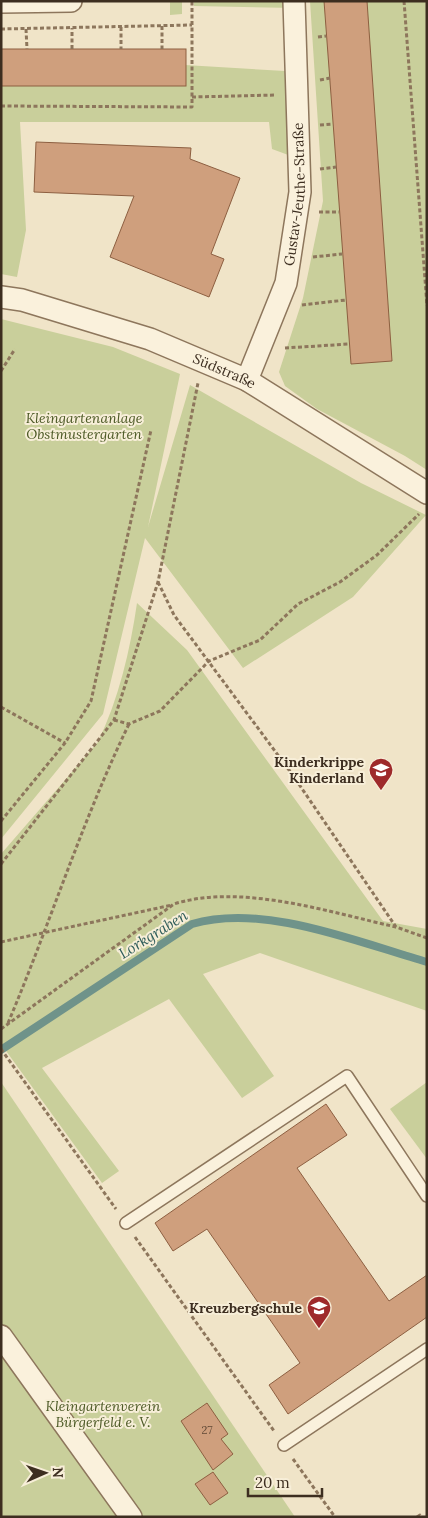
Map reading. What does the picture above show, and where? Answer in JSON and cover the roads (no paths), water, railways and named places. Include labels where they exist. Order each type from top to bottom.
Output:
[{"type":"street","points":[[1,2],[71,1]]},
{"type":"street","name":"Gustav-Jeuthe-Straße","points":[[247,380],[286,283],[300,192],[294,1]]},
{"type":"street","name":"Südstraße","points":[[1,297],[22,300],[150,339],[247,380],[427,492]]},
{"type":"street","points":[[1,1336],[131,1517]]},
{"type":"lane","points":[[126,1223],[346,1076],[427,1196]]},
{"type":"lane","points":[[284,1445],[427,1349]]},
{"type":"waterway","name":"Lorkgraben","points":[[1,1050],[192,924],[220,919],[249,918],[280,922],[341,936],[427,962]]},
{"type":"place","name":"Kinderkrippe Kinderland","points":[[381,791]]},
{"type":"place","name":"Kreuzbergschule","points":[[319,1329]]},
{"type":"park label","name":"Kleingartenanlage Obstmustergarten","points":[[84,426]]},
{"type":"park label","name":"Kleingartenverein Bürgerfeld e. V.","points":[[103,1414]]}]
